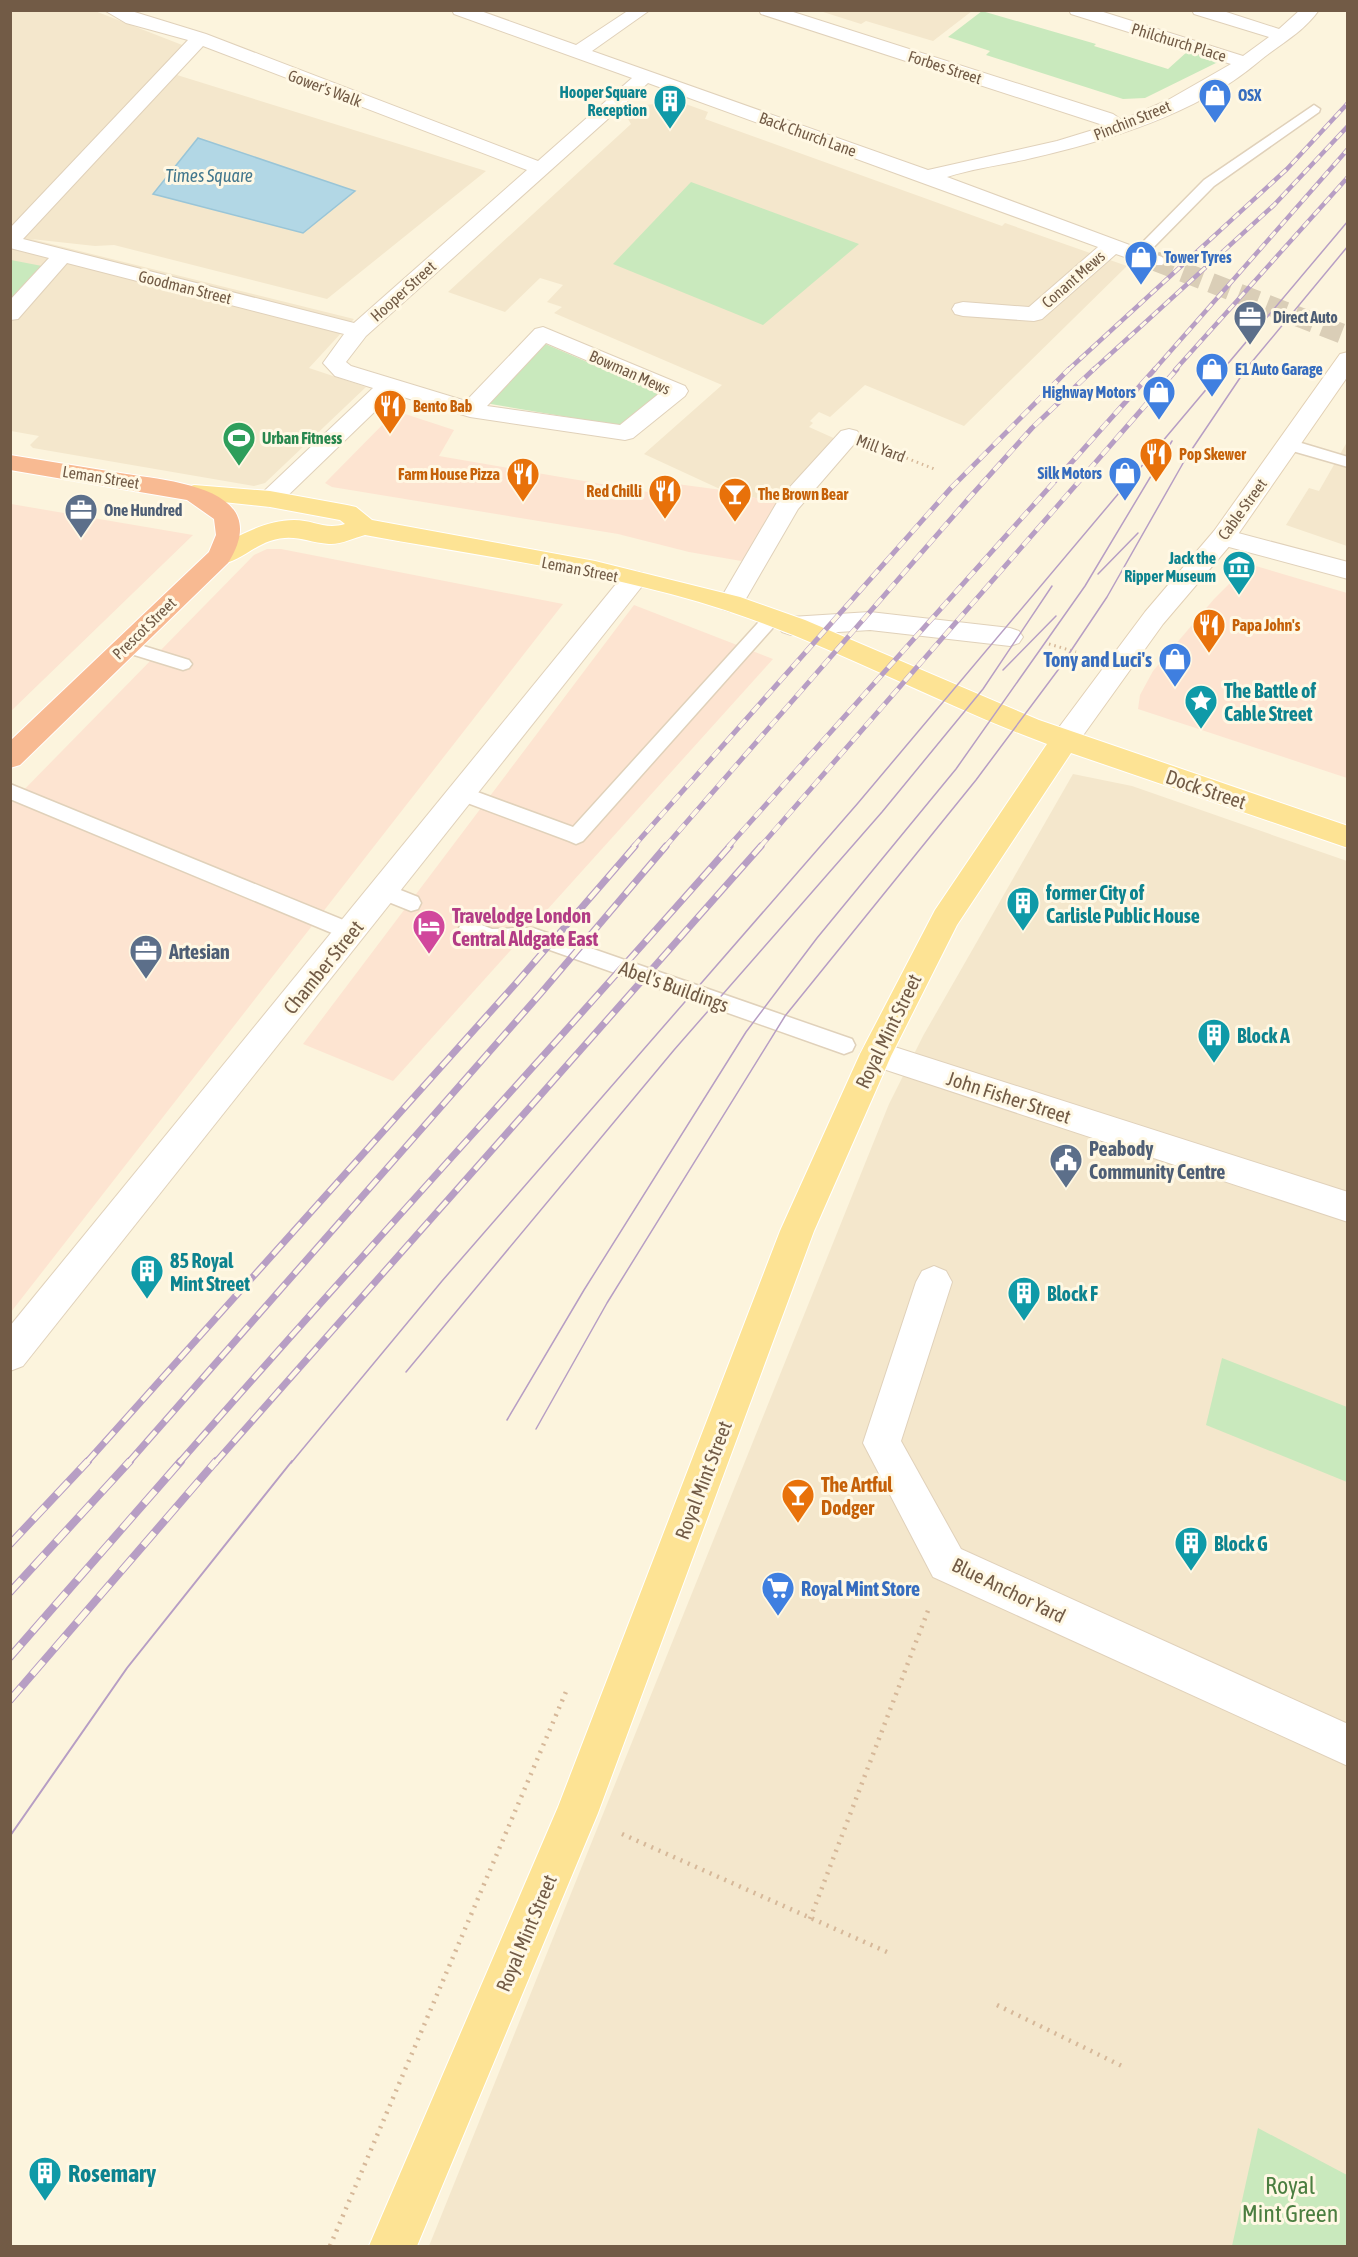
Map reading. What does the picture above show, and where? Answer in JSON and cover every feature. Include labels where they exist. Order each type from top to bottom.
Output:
[{"type":"highway","name":"Leman Street","points":[[10,462],[194,493]]},
{"type":"highway","name":"Prescot Street","points":[[10,758],[219,557],[228,542],[230,528],[226,516],[214,504],[194,493]]},
{"type":"main road","name":"Leman Street","points":[[194,493],[270,499],[347,513],[365,527]]},
{"type":"main road","name":"Leman Street","points":[[219,557],[261,536],[294,528],[331,536],[365,527],[634,579],[731,603],[782,622],[983,709],[1064,741]]},
{"type":"main road","name":"Dock Street","points":[[1064,741],[1347,837]]},
{"type":"main road","name":"Royal Mint Street","points":[[393,2247],[577,1813],[797,1231],[860,1049],[1064,741]]},
{"type":"street","name":"Gower's Walk","points":[[111,10],[132,20],[200,38],[539,168]]},
{"type":"street","name":"Back Church Lane","points":[[460,10],[929,177],[1146,258]]},
{"type":"street","points":[[580,51],[642,10]]},
{"type":"street","name":"Forbes Street","points":[[767,10],[1096,115],[1121,127]]},
{"type":"street","name":"Philchurch Place","points":[[1077,10],[1247,63]]},
{"type":"street","points":[[1200,10],[1284,36]]},
{"type":"street","name":"Pinchin Street","points":[[929,177],[943,171],[1080,140],[1121,127],[1200,91],[1247,63],[1284,36],[1311,10]]},
{"type":"street","name":"Goodman Street","points":[[200,38],[10,242],[358,332]]},
{"type":"street","name":"Hooper Street","points":[[383,391],[342,371],[334,363],[358,332],[539,168],[645,76]]},
{"type":"street","name":"Conant Mews","points":[[963,309],[1034,314],[1095,258],[1113,246]]},
{"type":"street","points":[[10,314],[63,255]]},
{"type":"street","name":"Bowman Mews","points":[[543,334],[677,391],[625,433],[474,418],[543,334]]},
{"type":"street","name":"Cable Street","points":[[1064,741],[1154,618],[1223,537],[1347,359]]},
{"type":"street","points":[[270,499],[383,391],[474,418]]},
{"type":"street","name":"Mill Yard","points":[[731,603],[788,505],[849,435]]},
{"type":"street","points":[[1223,537],[1347,571]]},
{"type":"street","name":"Chamber Street","points":[[10,1354],[634,579]]},
{"type":"street","name":"Leman Street","points":[[782,622],[870,621],[1010,637]]},
{"type":"street","name":"John Fisher Street","points":[[860,1049],[1347,1207]]},
{"type":"street","name":"Blue Anchor Yard","points":[[934,1282],[882,1443],[946,1563],[1347,1745]]},
{"type":"lane","points":[[1146,258],[1209,183],[1314,109]]},
{"type":"lane","points":[[1288,444],[1347,462]]},
{"type":"lane","points":[[461,793],[576,836],[782,622]]},
{"type":"lane","points":[[124,646],[183,664]]},
{"type":"lane","points":[[10,791],[351,932]]},
{"type":"lane","points":[[383,891],[411,903]]},
{"type":"lane","name":"Abel's Buildings","points":[[469,928],[490,937],[533,936],[860,1049]]},
{"type":"path","name":"Mill Yard","points":[[849,435],[937,470]]},
{"type":"path","points":[[810,1919],[946,1563]]},
{"type":"path","points":[[577,1813],[887,1952]]},
{"type":"path","points":[[997,2005],[1126,2068]]},
{"type":"path","points":[[332,2242],[339,2247]]},
{"type":"shaded area","points":[[10,11],[95,11],[195,50],[160,89],[177,75],[486,171],[327,299],[114,245],[95,246],[31,239],[354,319],[309,368],[366,387],[265,483],[254,486],[33,448],[30,445],[39,436],[11,431]]},
{"type":"shaded area","points":[[820,11],[972,11],[933,41],[866,21],[861,24]]},
{"type":"shaded area","points":[[680,102],[708,112],[705,119],[1002,226],[1005,223],[1127,266],[964,426],[865,385],[830,417],[819,412],[810,421],[813,423],[809,427],[838,440],[788,487],[776,503],[722,490],[644,454],[722,385],[554,313],[562,307],[547,302],[563,285],[540,278],[505,312],[448,292],[631,124],[628,119],[644,105]]},
{"type":"shaded area","points":[[396,411],[454,430],[439,456],[648,492],[654,481],[722,490],[776,503],[753,542],[747,562],[689,552],[618,534],[332,487],[325,483]]},
{"type":"shaded area","points":[[1347,442],[1347,546],[1286,525],[1309,488],[1319,491]]},
{"type":"shaded area","points":[[10,504],[193,535],[11,711]]},
{"type":"shaded area","points":[[267,549],[281,549],[563,604],[11,1312],[11,803],[254,555]]},
{"type":"shaded area","points":[[1249,564],[1347,593],[1347,778],[1138,709],[1140,695],[1153,671],[1214,599]]},
{"type":"shaded area","points":[[634,605],[773,659],[393,1081],[303,1044]]},
{"type":"shaded area","points":[[1073,774],[1132,786],[1347,861],[1347,2246],[429,2246],[889,1104],[923,1036]]},
{"type":"green space","points":[[982,11],[1096,44],[1094,46],[1168,69],[1188,51],[1220,61],[1145,98],[1123,99],[986,55],[990,51],[948,37]]},
{"type":"green space","points":[[691,182],[859,244],[763,325],[613,264]]},
{"type":"green space","points":[[11,260],[42,266],[10,299]]},
{"type":"green space","points":[[543,343],[662,394],[621,426],[485,403]]},
{"type":"green space","points":[[1222,1358],[1347,1407],[1347,1482],[1206,1425]]},
{"type":"green space","name":"Royal Mint Green","points":[[1258,2128],[1347,2175],[1347,2246],[1232,2246]]},
{"type":"water","name":"Times Square","points":[[198,138],[355,191],[303,233],[153,194]]},
{"type":"tunnel","points":[[1155,261],[1348,336]]},
{"type":"tram line","points":[[291,1463],[442,1281],[858,803],[1348,221]]},
{"type":"tram line","points":[[536,1429],[607,1303],[785,1016],[976,780],[1058,670],[1107,597],[1186,458],[1246,369],[1348,246]]},
{"type":"tram line","points":[[507,1420],[584,1290],[746,1032],[817,938],[956,769],[1085,586],[1172,441]]},
{"type":"tram line","points":[[1098,574],[1138,533]]},
{"type":"tram line","points":[[406,1372],[674,1050],[882,812],[983,689],[1052,586]]},
{"type":"tram line","points":[[1003,670],[1056,616]]},
{"type":"tram line","points":[[10,1836],[127,1668],[292,1461]]},
{"type":"railway","points":[[1068,370],[1287,169],[1348,103]]},
{"type":"railway","points":[[1093,370],[1274,205],[1348,126]]},
{"type":"railway","points":[[1154,370],[1348,149]]},
{"type":"railway","points":[[1175,370],[1348,177]]},
{"type":"railway","points":[[665,847],[970,497],[1032,428],[1094,369]]},
{"type":"railway","points":[[728,847],[1155,369]]},
{"type":"railway","points":[[760,847],[1177,369]]},
{"type":"railway","points":[[633,847],[951,488],[1068,370]]},
{"type":"railway","points":[[86,1463],[518,981],[635,846]]},
{"type":"railway","points":[[128,1463],[541,993],[666,846]]},
{"type":"railway","points":[[179,1463],[730,846]]},
{"type":"railway","points":[[215,1463],[761,846]]},
{"type":"railway","points":[[10,1544],[88,1461]]},
{"type":"railway","points":[[10,1592],[130,1461]]},
{"type":"railway","points":[[10,1657],[181,1461]]},
{"type":"railway","points":[[10,1700],[216,1461]]},
{"type":"place","name":"OSX","points":[[1215,124]]},
{"type":"place","name":"Hooper Square Reception","points":[[670,130]]},
{"type":"place","name":"Tower Tyres","points":[[1141,286]]},
{"type":"place","name":"Direct Auto","points":[[1250,346]]},
{"type":"place","name":"E1 Auto Garage","points":[[1212,398]]},
{"type":"place","name":"Highway Motors","points":[[1159,421]]},
{"type":"place","name":"Bento Bab","points":[[390,435]]},
{"type":"place","name":"Urban Fitness","points":[[239,467]]},
{"type":"place","name":"Pop Skewer","points":[[1156,483]]},
{"type":"place","name":"Silk Motors","points":[[1125,502]]},
{"type":"place","name":"Farm House Pizza","points":[[523,503]]},
{"type":"place","name":"Red Chilli","points":[[665,520]]},
{"type":"place","name":"The Brown Bear","points":[[735,523]]},
{"type":"place","name":"One Hundred","points":[[81,539]]},
{"type":"place","name":"Jack the Ripper Museum","points":[[1239,596]]},
{"type":"place","name":"Papa John's","points":[[1209,654]]},
{"type":"place","name":"Tony and Luci's","points":[[1175,688]]},
{"type":"place","name":"The Battle of Cable Street","points":[[1201,730]]},
{"type":"place","name":"former City of Carlisle Public House","points":[[1023,932]]},
{"type":"place","name":"Travelodge London Central Aldgate East","points":[[429,955]]},
{"type":"place","name":"Artesian","points":[[146,980]]},
{"type":"place","name":"Block A","points":[[1214,1064]]},
{"type":"place","name":"Peabody Community Centre","points":[[1066,1189]]},
{"type":"place","name":"85 Royal Mint Street","points":[[147,1300]]},
{"type":"place","name":"Block F","points":[[1024,1322]]},
{"type":"place","name":"The Artful Dodger","points":[[798,1524]]},
{"type":"place","name":"Block G","points":[[1191,1572]]},
{"type":"place","name":"Royal Mint Store","points":[[778,1617]]},
{"type":"place","name":"Rosemary","points":[[45,2202]]}]
